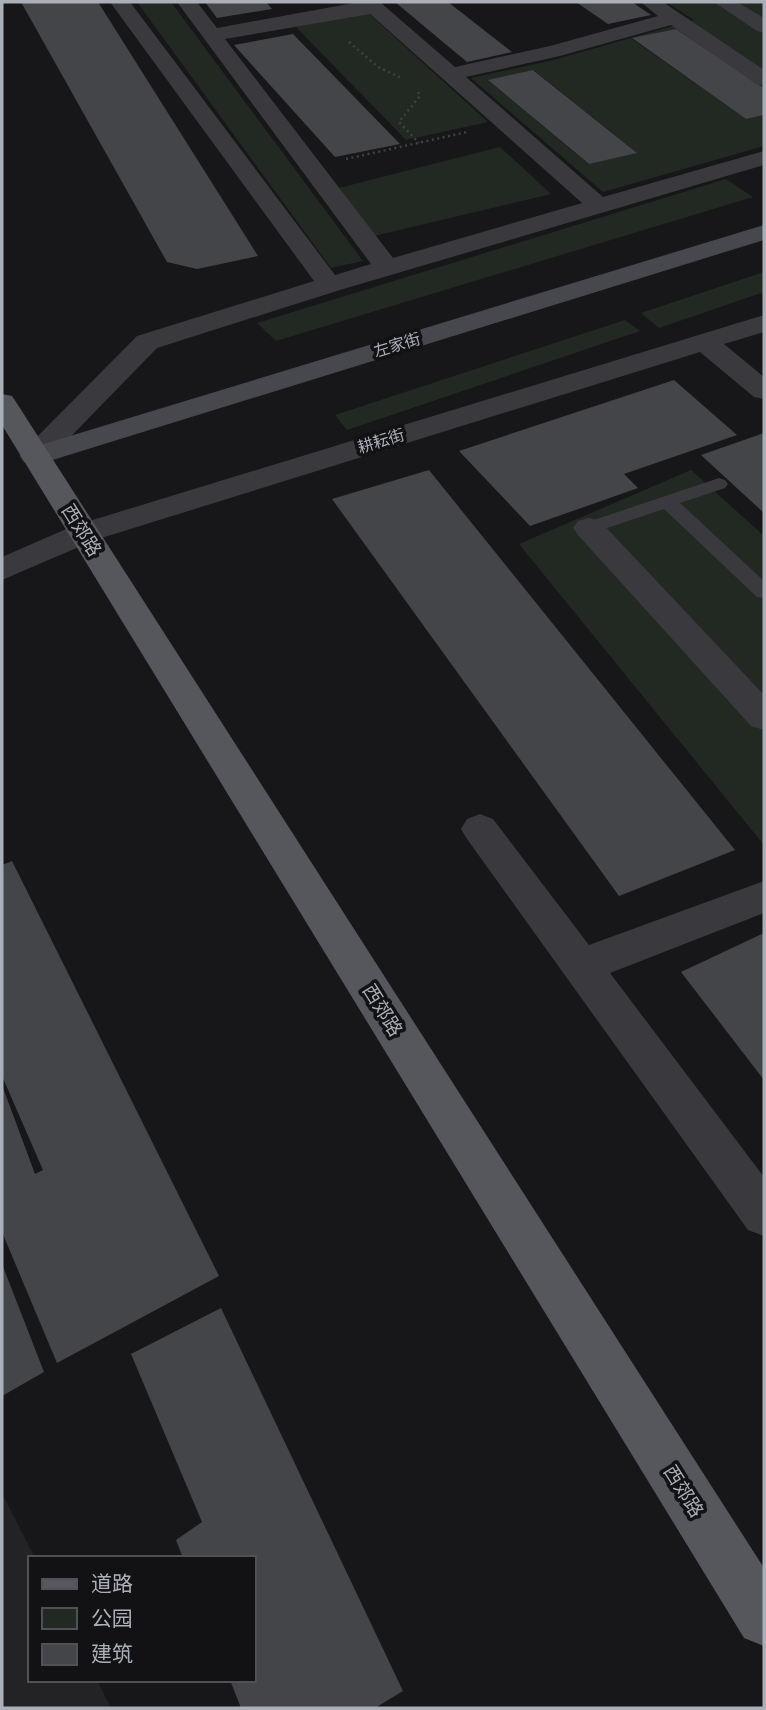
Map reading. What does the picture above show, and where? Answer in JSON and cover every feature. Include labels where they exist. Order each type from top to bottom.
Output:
[{"type":"main road","name":"左家街","points":[[35,456],[762,233]]},
{"type":"main road","name":"西郊路","points":[[2,402],[764,1618]]},
{"type":"street","points":[[120,2],[330,285]]},
{"type":"street","points":[[187,2],[387,268]]},
{"type":"street","points":[[651,2],[764,79]]},
{"type":"street","points":[[724,2],[764,27]]},
{"type":"street","points":[[212,35],[342,12],[372,4],[599,206]]},
{"type":"street","points":[[451,74],[553,52],[674,18]]},
{"type":"street","points":[[35,456],[147,342],[387,268],[764,158]]},
{"type":"street","name":"耕耘街","points":[[2,569],[84,533],[764,323]]},
{"type":"street","points":[[704,341],[764,391]]},
{"type":"street","points":[[589,528],[764,717]]},
{"type":"street","points":[[480,829],[764,1214]]},
{"type":"street","points":[[581,966],[764,897]]},
{"type":"lane","points":[[589,528],[719,484]]},
{"type":"lane","points":[[668,502],[764,592]]},
{"type":"path","points":[[342,12],[342,32],[353,48],[377,66],[404,80]]},
{"type":"path","points":[[415,86],[420,96],[399,122],[419,143]]},
{"type":"path","points":[[311,167],[506,124]]},
{"type":"shaded area","points":[[2,1493],[34,1556],[28,1556],[28,1682],[98,1682],[111,1708],[2,1708]]},
{"type":"green space","points":[[137,2],[171,2],[363,261],[331,268]]},
{"type":"green space","points":[[666,2],[759,2],[764,5],[764,88],[676,29],[632,39],[746,119],[764,115],[764,146],[603,192],[471,78],[550,61],[694,20]],"holes":[[[534,70],[636,152],[588,164],[489,81]]]},
{"type":"green space","points":[[367,12],[488,122],[406,140],[296,27]]},
{"type":"green space","points":[[500,147],[551,194],[374,236],[335,189]]},
{"type":"green space","points":[[726,179],[753,197],[276,341],[257,323]]},
{"type":"green space","points":[[764,272],[764,292],[659,328],[641,313]]},
{"type":"green space","points":[[625,320],[640,331],[347,430],[335,415]]},
{"type":"green space","points":[[691,470],[764,536],[764,845],[519,544]]},
{"type":"building","points":[[21,2],[98,2],[258,256],[197,269],[167,262]]},
{"type":"building","points":[[205,2],[266,2],[272,9],[217,18]]},
{"type":"building","points":[[395,2],[448,2],[512,52],[467,62]]},
{"type":"building","points":[[576,2],[632,2],[651,15],[608,24]]},
{"type":"building","points":[[676,29],[764,88],[764,115],[746,119],[632,38]]},
{"type":"building","points":[[293,34],[400,144],[335,157],[234,45]]},
{"type":"building","points":[[533,70],[637,153],[589,164],[488,80]]},
{"type":"building","points":[[674,380],[737,435],[624,474],[638,488],[530,526],[459,451]]},
{"type":"building","points":[[764,433],[764,513],[701,455]]},
{"type":"building","points":[[429,470],[735,850],[619,896],[332,499]]},
{"type":"building","points":[[12,861],[219,1276],[57,1363],[2,1232],[2,1085],[35,1174],[43,1170],[2,1076],[2,865]]},
{"type":"building","points":[[764,933],[764,1080],[681,972]]},
{"type":"building","points":[[2,1264],[44,1372],[2,1396]]},
{"type":"building","points":[[221,1308],[403,1691],[375,1708],[241,1708],[231,1682],[256,1682],[256,1556],[182,1556],[176,1540],[202,1522],[131,1354]]}]
